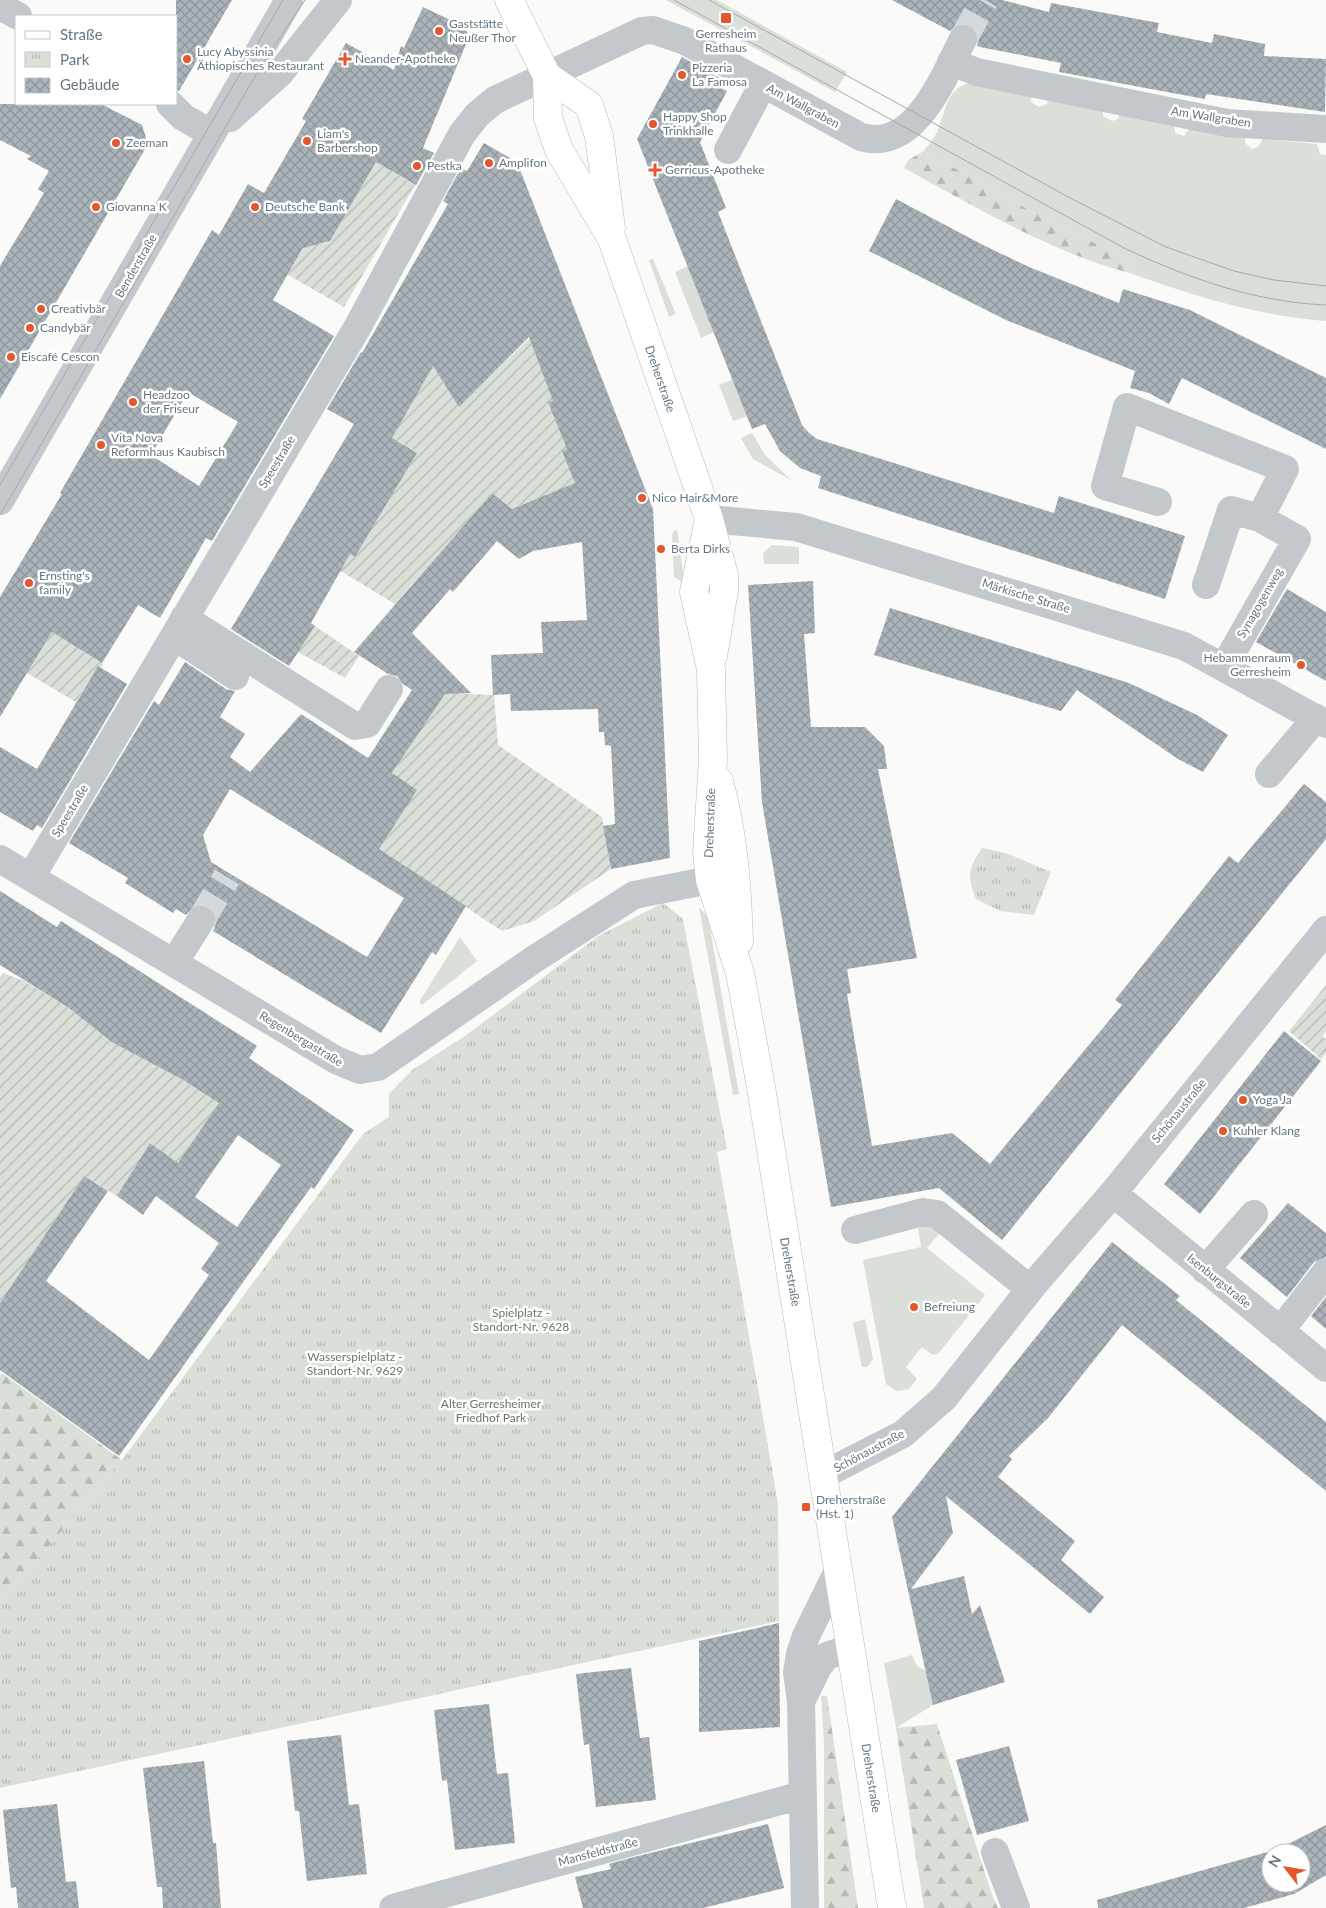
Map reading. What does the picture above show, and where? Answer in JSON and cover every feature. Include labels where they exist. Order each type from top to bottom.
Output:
[{"type":"main road","name":"Dreherstraße","points":[[509,0],[547,76],[548,118],[559,150],[612,239],[709,519],[694,592],[711,669],[713,758],[707,852],[710,880],[740,973]]},
{"type":"main road","name":"Dreherstraße","points":[[547,76],[589,105],[599,136],[612,239]]},
{"type":"main road","name":"Dreherstraße","points":[[713,758],[730,823],[736,864],[740,973],[808,1371],[892,1908]]},
{"type":"street","name":"Benderstraße","points":[[0,501],[289,0]]},
{"type":"street","name":"Benderstraße","points":[[212,134],[280,73],[338,0]]},
{"type":"street","points":[[0,6],[16,15]]},
{"type":"street","name":"Am Wallgraben","points":[[547,76],[642,31],[653,30],[685,41],[861,137],[871,140],[884,139],[906,128],[919,116],[957,50],[977,72],[1227,122],[1326,129]]},
{"type":"street","name":"Speestraße","points":[[31,877],[357,328],[462,134],[477,115],[495,100],[547,76]]},
{"type":"street","points":[[728,150],[763,84]]},
{"type":"street","points":[[171,105],[184,117],[212,134]]},
{"type":"street","points":[[1158,502],[1105,486],[1127,407],[1285,468],[1260,518],[1230,510],[1206,586]]},
{"type":"street","name":"Synagogenweg","points":[[1224,667],[1297,539],[1260,518]]},
{"type":"street","name":"Märkische Straße","points":[[709,519],[796,527],[1184,646],[1321,721]]},
{"type":"street","points":[[179,627],[235,676]]},
{"type":"street","points":[[179,627],[355,726],[366,724],[389,689]]},
{"type":"street","points":[[1269,774],[1321,721]]},
{"type":"street","name":"Regenbergastraße","points":[[0,859],[348,1066],[360,1070],[371,1069],[532,960],[634,895],[710,880]]},
{"type":"street","points":[[174,963],[201,920]]},
{"type":"street","name":"Schönaustraße","points":[[823,1475],[904,1434],[950,1391],[1030,1289],[1112,1193],[1326,930]]},
{"type":"street","name":"Isenburgstraße","points":[[1112,1193],[1326,1368]]},
{"type":"street","points":[[855,1230],[923,1212],[937,1214],[1030,1289]]},
{"type":"street","points":[[1204,1270],[1254,1214]]},
{"type":"street","points":[[1280,1331],[1326,1272]]},
{"type":"street","points":[[805,1908],[801,1702],[797,1672],[806,1636],[838,1571]]},
{"type":"street","points":[[801,1702],[818,1667],[827,1656],[850,1648]]},
{"type":"street","name":"Mansfeldstraße","points":[[393,1908],[802,1796]]},
{"type":"street","points":[[995,1852],[1016,1908]]},
{"type":"green space","points":[[666,0],[717,0],[847,72],[835,92]]},
{"type":"green space","points":[[968,83],[1032,95],[1031,102],[1039,107],[1047,104],[1048,99],[1103,109],[1103,116],[1112,121],[1118,119],[1120,113],[1174,123],[1175,133],[1184,136],[1191,126],[1245,136],[1245,143],[1252,149],[1258,147],[1263,139],[1317,144],[1320,154],[1326,155],[1326,321],[1276,315],[1226,304],[1130,273],[1135,262],[1054,224],[924,151],[939,127],[951,95],[961,86]]},
{"type":"green space","points":[[924,151],[1054,224],[1135,262],[1130,273],[1100,264],[1042,241],[904,168],[908,160]]},
{"type":"green space","points":[[376,162],[415,185],[344,307],[288,275],[310,237],[322,244],[330,241]]},
{"type":"green space","points":[[653,259],[676,314],[669,317],[649,260]]},
{"type":"green space","points":[[688,266],[714,332],[701,338],[675,272]]},
{"type":"green space","points":[[534,334],[540,351],[535,353],[555,400],[549,402],[582,481],[512,509],[492,493],[395,604],[339,570],[349,553],[355,557],[417,453],[398,441],[382,439],[423,351],[459,406]]},
{"type":"green space","points":[[733,379],[748,416],[733,421],[719,385]]},
{"type":"green space","points":[[752,433],[765,455],[791,480],[753,459],[741,438]]},
{"type":"green space","points":[[677,530],[684,581],[674,577],[672,534]]},
{"type":"green space","points":[[772,545],[799,547],[799,564],[764,564],[763,553]]},
{"type":"green space","points":[[315,626],[359,656],[345,678],[298,652]]},
{"type":"green space","points":[[52,632],[103,664],[101,668],[98,667],[76,702],[27,673]]},
{"type":"green space","points":[[444,693],[494,695],[498,745],[602,817],[611,869],[534,921],[502,931],[272,779],[392,774]]},
{"type":"green space","points":[[982,848],[1006,853],[1051,872],[1034,915],[1000,911],[976,899],[971,884],[970,872]]},
{"type":"green space","name":"Alter Gerresheimer Friedhof Park","points":[[663,903],[683,919],[727,1149],[717,1152],[778,1504],[779,1621],[0,1788],[0,1603],[122,1460],[363,1134],[389,1117],[389,1094],[412,1070],[465,1036],[600,935]]},
{"type":"green space","points":[[699,907],[708,917],[739,1094],[733,1095]]},
{"type":"green space","points":[[460,937],[477,961],[422,1005],[419,1002]]},
{"type":"green space","points":[[3,973],[24,981],[69,1008],[120,1046],[185,1081],[225,1097],[178,1163],[150,1143],[117,1196],[84,1176],[0,1303],[0,977]]},
{"type":"green space","points":[[1326,985],[1326,1031],[1322,1036],[1326,1039],[1326,1053],[1321,1059],[1289,1031]]},
{"type":"green space","points":[[930,1225],[940,1233],[927,1248],[985,1295],[938,1354],[933,1355],[922,1347],[906,1367],[917,1379],[909,1389],[897,1391],[886,1384],[863,1260],[921,1247],[918,1228]]},
{"type":"green space","points":[[865,1319],[873,1359],[867,1367],[862,1367],[853,1323]]},
{"type":"green space","points":[[2,1373],[122,1460],[0,1603],[0,1375]]},
{"type":"green space","points":[[912,1655],[917,1666],[926,1671],[933,1705],[896,1728],[884,1663]]},
{"type":"green space","points":[[821,1696],[827,1696],[858,1908],[824,1908],[824,1742]]},
{"type":"green space","points":[[937,1724],[992,1895],[998,1908],[924,1908],[896,1728]]},
{"type":"building","points":[[176,0],[232,0],[179,91],[178,15],[176,15]]},
{"type":"building","points":[[892,0],[1002,0],[1049,12],[1051,3],[1159,23],[1157,32],[1212,43],[1214,34],[1265,44],[1264,56],[1326,59],[1325,112],[1206,94],[1205,99],[1059,72],[1061,63],[977,46],[979,38],[976,31],[970,25],[961,24],[955,26],[950,31]]},
{"type":"building","points":[[423,7],[465,27],[469,37],[423,148],[434,153],[416,185],[376,162],[330,241],[303,248],[273,300],[334,336],[212,541],[206,538],[160,618],[138,605],[102,663],[52,632],[0,717],[0,597],[62,494],[60,493],[212,230],[219,235],[248,184],[264,193],[306,121],[302,119],[346,43],[394,70],[401,46],[404,48]],"holes":[[[188,392],[238,422],[199,486],[154,457],[155,455],[152,453]]]},
{"type":"building","points":[[682,57],[723,80],[719,87],[727,91],[700,142],[726,208],[718,212],[802,425],[809,433],[817,439],[1054,513],[1059,496],[1185,536],[1165,599],[818,488],[821,476],[800,468],[780,451],[765,424],[752,429],[637,139]]},
{"type":"building","points":[[0,104],[103,105],[142,125],[148,144],[0,399],[0,266],[44,193],[38,189],[49,171],[27,159],[31,156],[0,140]]},
{"type":"building","points":[[484,143],[517,162],[653,509],[670,858],[611,869],[603,826],[615,824],[611,746],[605,745],[604,732],[599,732],[598,709],[511,711],[510,694],[493,695],[491,655],[543,653],[541,622],[587,620],[582,542],[533,551],[519,559],[497,541],[453,592],[450,589],[412,633],[471,693],[445,694],[392,773],[417,790],[379,849],[466,906],[436,955],[432,952],[381,1033],[213,931],[217,920],[215,912],[209,907],[202,904],[194,906],[186,915],[176,909],[173,913],[125,883],[128,878],[69,843],[154,701],[159,705],[185,662],[226,689],[235,691],[220,717],[245,734],[230,757],[250,772],[301,714],[368,758],[412,690],[403,684],[397,676],[388,674],[354,652],[492,493],[512,509],[575,483],[562,451],[567,449],[548,402],[553,401],[529,337],[459,407],[433,366],[392,438],[417,453],[355,557],[350,554],[311,623],[315,626],[289,666],[231,629],[354,424],[327,409],[362,353],[448,204],[443,201],[461,168],[467,171]],"holes":[[[230,789],[404,898],[367,957],[211,862],[203,835]]]},
{"type":"building","points":[[896,199],[1029,267],[1119,303],[1123,289],[1190,310],[1326,378],[1326,449],[1182,378],[1169,404],[1149,393],[1130,388],[1135,371],[1006,320],[869,251]]},
{"type":"building","points":[[813,581],[815,633],[804,634],[811,727],[865,727],[884,746],[887,769],[878,769],[917,958],[847,969],[851,993],[847,994],[872,1146],[952,1133],[990,1164],[1122,1005],[1115,1000],[1229,856],[1238,863],[1304,784],[1326,802],[1326,839],[1002,1240],[939,1188],[831,1207],[762,802],[748,585]]},
{"type":"building","points":[[1287,589],[1326,612],[1326,681],[1256,642]]},
{"type":"building","points":[[890,608],[1129,683],[1197,715],[1228,735],[1203,772],[1178,759],[1077,690],[1061,711],[874,655]]},
{"type":"building","points":[[98,666],[127,684],[42,828],[37,825],[33,831],[0,812],[0,747],[37,769]]},
{"type":"building","points":[[0,891],[57,927],[61,921],[257,1046],[249,1058],[354,1130],[314,1189],[311,1187],[119,1456],[0,1370],[0,1303],[84,1176],[108,1191],[46,1281],[149,1360],[209,1275],[201,1269],[219,1243],[156,1196],[143,1215],[117,1196],[150,1143],[178,1163],[219,1103],[185,1081],[112,1042],[69,1008],[0,965]],"holes":[[[238,1135],[281,1165],[237,1227],[195,1197]]]},
{"type":"building","points":[[1284,1031],[1321,1061],[1200,1214],[1164,1184]]},
{"type":"building","points":[[1288,1203],[1326,1233],[1326,1257],[1314,1262],[1287,1297],[1240,1258]]},
{"type":"building","points":[[1112,1242],[1180,1296],[1176,1300],[1326,1422],[1326,1491],[1122,1325],[1048,1418],[1009,1456],[1012,1459],[998,1477],[1075,1541],[1061,1560],[1104,1597],[1090,1614],[946,1496],[953,1533],[911,1589],[964,1576],[972,1614],[980,1605],[1005,1682],[933,1705],[892,1517]]},
{"type":"building","points":[[1326,1297],[1326,1329],[1311,1316]]},
{"type":"building","points":[[779,1623],[780,1727],[699,1732],[699,1641]]},
{"type":"building","points":[[631,1668],[640,1738],[649,1737],[656,1800],[596,1807],[589,1744],[584,1745],[576,1674]]},
{"type":"building","points":[[489,1704],[497,1774],[508,1773],[515,1843],[455,1850],[447,1780],[442,1781],[434,1710]]},
{"type":"building","points":[[341,1735],[349,1805],[359,1804],[367,1874],[307,1881],[299,1811],[295,1811],[287,1741]]},
{"type":"building","points":[[1009,1746],[1029,1821],[977,1835],[956,1760]]},
{"type":"building","points":[[204,1761],[213,1843],[216,1843],[221,1908],[163,1908],[162,1887],[157,1887],[143,1768]]},
{"type":"building","points":[[57,1804],[66,1882],[76,1881],[79,1908],[18,1908],[16,1887],[11,1888],[3,1810]]},
{"type":"building","points":[[768,1824],[784,1888],[703,1908],[583,1908],[575,1877],[611,1869],[609,1864],[634,1857]]},
{"type":"building","points":[[1326,1825],[1326,1875],[1311,1884],[1311,1843],[1290,1843]]},
{"type":"building","points":[[1261,1854],[1261,1893],[1296,1893],[1244,1908],[1098,1908],[1097,1900]]},
{"type":"tunnel","points":[[963,39],[985,0]]},
{"type":"tunnel","points":[[201,920],[227,877]]},
{"type":"tram line","points":[[0,485],[283,0]]},
{"type":"tram line","points":[[0,515],[261,66],[305,0]]},
{"type":"tram line","points":[[674,0],[1124,248],[1172,269],[1222,287],[1273,299],[1326,305]]},
{"type":"tram line","points":[[709,0],[1072,199],[1166,247],[1234,271],[1274,280],[1326,286]]},
{"type":"place","name":"Gerresheim Rathaus","points":[[726,18]]},
{"type":"place","name":"Gaststätte Neußer Thor","points":[[439,31]]},
{"type":"place","name":"Lucy Abyssinia Äthiopisches Restaurant","points":[[187,59]]},
{"type":"place","name":"Neander-Apotheke","points":[[345,59]]},
{"type":"place","name":"Pizzeria La Famosa","points":[[682,75]]},
{"type":"place","name":"Happy Shop Trinkhalle","points":[[653,124]]},
{"type":"place","name":"Liam's Barbershop","points":[[307,141]]},
{"type":"place","name":"Zeeman","points":[[116,143]]},
{"type":"place","name":"Amplifon","points":[[489,163]]},
{"type":"place","name":"Pestka","points":[[417,166]]},
{"type":"place","name":"Gerricus-Apotheke","points":[[655,170]]},
{"type":"place","name":"Giovanna K","points":[[96,207]]},
{"type":"place","name":"Deutsche Bank","points":[[255,207]]},
{"type":"place","name":"Creativbär","points":[[41,309]]},
{"type":"place","name":"Candybär","points":[[30,328]]},
{"type":"place","name":"Eiscafé Cescon","points":[[11,357]]},
{"type":"place","name":"Headzoo der Friseur","points":[[133,402]]},
{"type":"place","name":"Vita Nova Reformhaus Kaubisch","points":[[101,445]]},
{"type":"place","name":"Nico Hair&More","points":[[642,498]]},
{"type":"place","name":"Berta Dirks","points":[[661,549]]},
{"type":"place","name":"Ernsting's family","points":[[29,583]]},
{"type":"place","name":"Hebammenraum Gerresheim","points":[[1301,665]]},
{"type":"place","name":"Yoga Ja","points":[[1243,1100]]},
{"type":"place","name":"Kuhler Klang","points":[[1223,1131]]},
{"type":"place","name":"Befreiung","points":[[914,1307]]},
{"type":"place","name":"Dreherstraße (Hst. 1)","points":[[806,1507]]},
{"type":"park label","name":"Spielplatz - Standort-Nr. 9628","points":[[521,1320]]},
{"type":"park label","name":"Wasserspielplatz - Standort-Nr. 9629","points":[[355,1364]]}]
